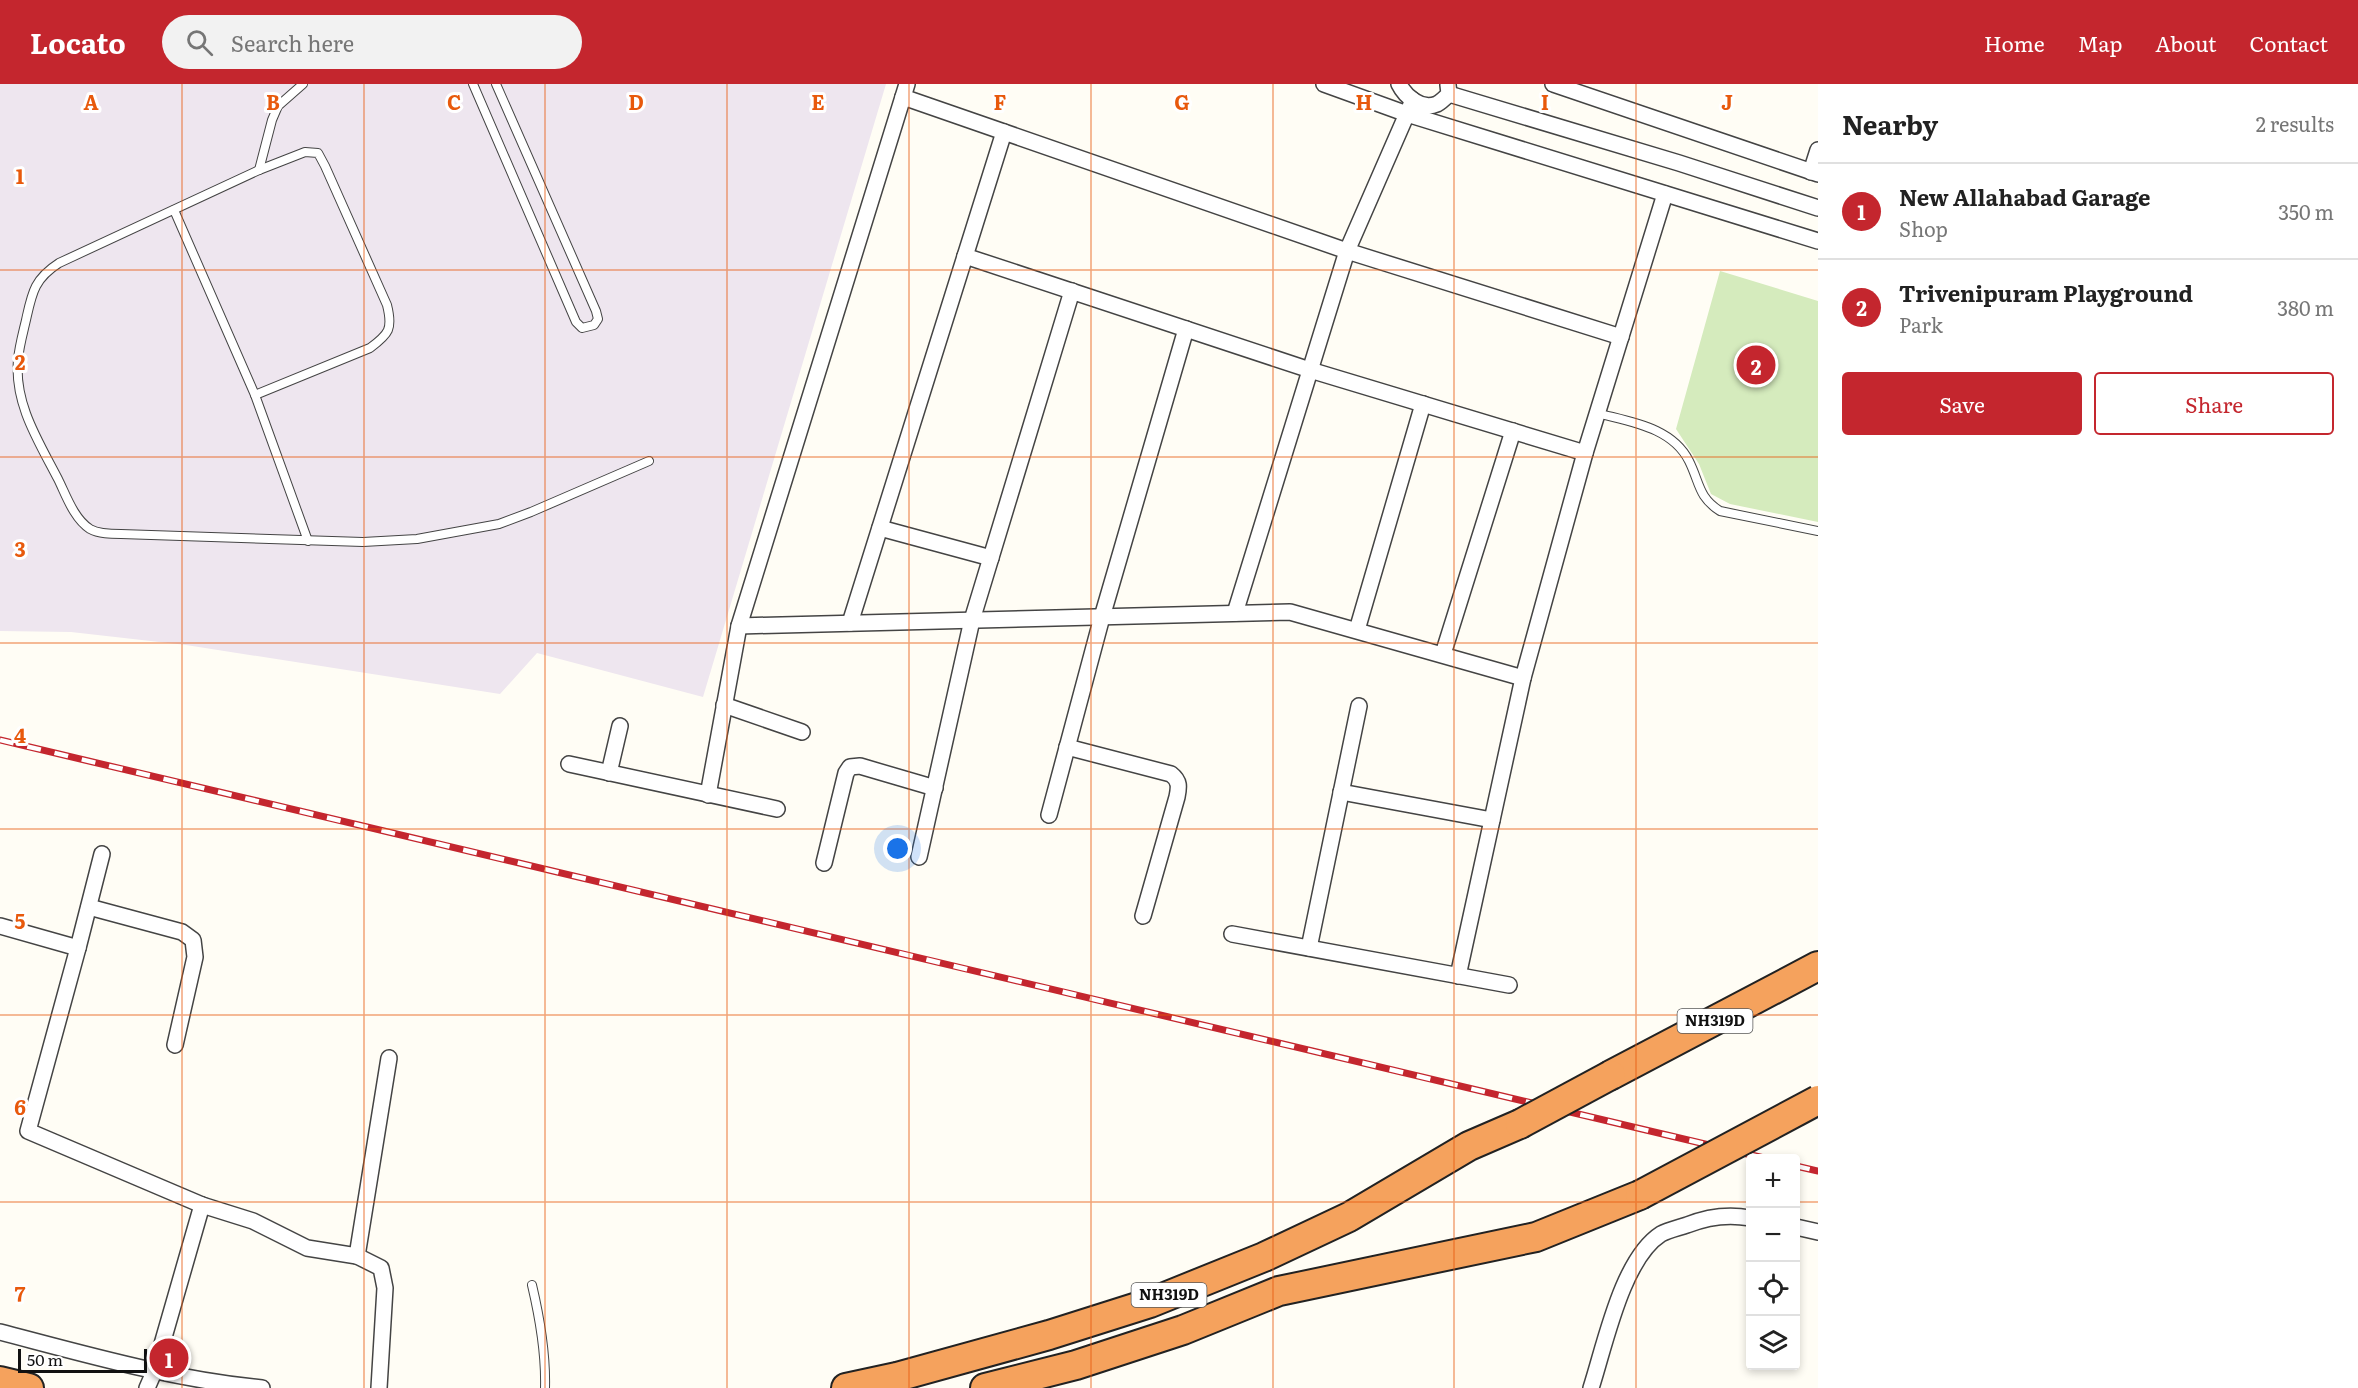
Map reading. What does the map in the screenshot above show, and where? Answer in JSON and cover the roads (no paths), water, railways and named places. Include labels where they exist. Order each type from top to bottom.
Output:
[{"type":"highway","name":"NH319D","points":[[846,1388],[897,1377],[1049,1335],[1160,1299],[1264,1257],[1338,1222],[1469,1146],[1520,1124],[1818,966]]},
{"type":"highway","name":"NH319D","points":[[985,1388],[1076,1365],[1183,1330],[1279,1291],[1536,1237],[1640,1195],[1818,1100]]},
{"type":"highway","points":[[0,1381],[29,1388]]},
{"type":"street","points":[[1324,84],[1410,107],[1665,194],[1818,241]]},
{"type":"street","points":[[1235,613],[1347,251],[1410,107],[1399,84]]},
{"type":"street","points":[[1553,84],[1814,173],[1818,150]]},
{"type":"street","points":[[1410,107],[1436,105],[1449,89],[1818,208]]},
{"type":"street","points":[[708,795],[739,626],[905,90],[1004,132],[1347,251],[1621,337]]},
{"type":"street","points":[[850,623],[1004,132]]},
{"type":"street","points":[[1458,976],[1523,678],[1585,453],[1665,194]]},
{"type":"street","points":[[965,256],[1310,370],[1585,453]]},
{"type":"street","points":[[919,857],[972,620],[1072,291]]},
{"type":"street","points":[[1049,815],[1102,617],[1186,329]]},
{"type":"street","points":[[1357,630],[1423,404]]},
{"type":"street","points":[[1443,654],[1513,431]]},
{"type":"street","points":[[880,528],[991,558]]},
{"type":"street","points":[[739,626],[1290,612],[1523,678]]},
{"type":"street","points":[[724,705],[802,732]]},
{"type":"street","points":[[1309,948],[1359,706]]},
{"type":"street","points":[[609,773],[620,726]]},
{"type":"street","points":[[1067,747],[1171,774],[1179,782],[1177,797],[1143,916]]},
{"type":"street","points":[[569,764],[777,809]]},
{"type":"street","points":[[824,864],[846,773],[850,767],[860,766],[935,788]]},
{"type":"street","points":[[1341,792],[1492,820]]},
{"type":"street","points":[[102,854],[28,1131],[202,1205],[253,1221],[307,1248],[357,1256],[381,1268],[385,1276],[379,1388]]},
{"type":"street","points":[[89,907],[182,932],[193,940],[195,957],[175,1045]]},
{"type":"street","points":[[0,926],[78,948]]},
{"type":"street","points":[[1232,933],[1509,985]]},
{"type":"street","points":[[357,1256],[389,1058]]},
{"type":"street","points":[[147,1388],[154,1372],[202,1205]]},
{"type":"street","points":[[1591,1388],[1627,1274],[1642,1250],[1661,1234],[1695,1222],[1717,1216],[1746,1218]]},
{"type":"street","points":[[1800,1228],[1818,1232]]},
{"type":"street","points":[[0,1332],[154,1372],[211,1383],[262,1388]]},
{"type":"lane","points":[[260,170],[272,120],[278,106],[303,84]]},
{"type":"lane","points":[[473,84],[576,322],[582,328],[590,327],[598,319],[596,311],[496,84]]},
{"type":"lane","points":[[255,394],[370,348],[389,330],[391,318],[387,305],[318,153],[305,152],[260,170],[59,263],[45,272],[37,282],[31,298],[18,360],[18,384],[24,409],[81,521],[93,531],[121,534],[363,542],[417,539],[499,524],[649,461]]},
{"type":"lane","points":[[174,210],[255,394],[308,540]]},
{"type":"lane","points":[[1597,413],[1641,425],[1672,439],[1688,460],[1707,502],[1720,511],[1818,531]]},
{"type":"lane","points":[[532,1285],[540,1322],[545,1388]]},
{"type":"railway","points":[[0,740],[1747,1154]]},
{"type":"railway","points":[[1800,1167],[1818,1171]]},
{"type":"place","name":"Trivenipuram Playground","points":[[1756,365]]},
{"type":"place","name":"New Allahabad Garage","points":[[169,1358]]}]
